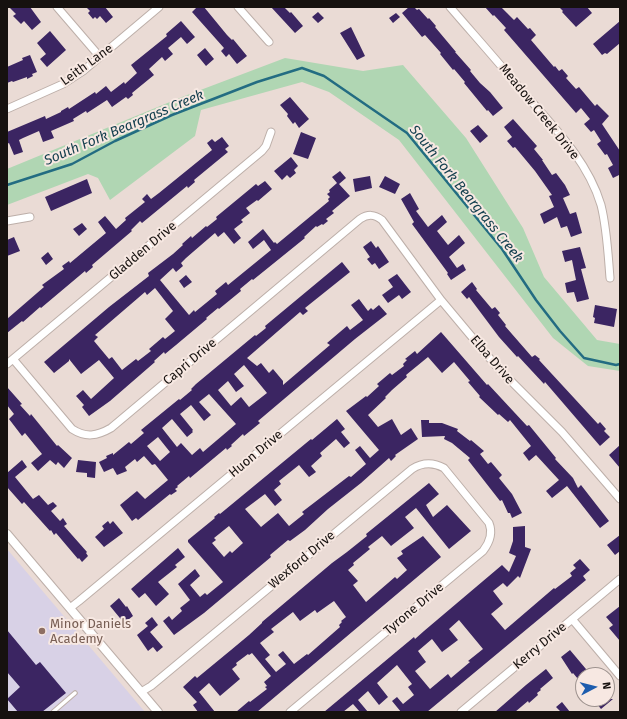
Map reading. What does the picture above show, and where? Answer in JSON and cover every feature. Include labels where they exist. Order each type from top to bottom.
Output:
[{"type":"street","points":[[57,7],[100,57]]},
{"type":"street","name":"Leith Lane","points":[[7,109],[64,84],[83,71],[158,7]]},
{"type":"street","points":[[238,7],[269,42]]},
{"type":"street","name":"Meadow Creek Drive","points":[[450,7],[532,102],[580,161],[592,182],[600,204],[607,236],[610,278]]},
{"type":"street","name":"Gladden Drive","points":[[10,362],[262,151],[266,146],[271,132]]},
{"type":"street","name":"Capri Drive","points":[[10,362],[72,429],[86,435],[100,434],[111,428],[360,219],[373,215]]},
{"type":"street","name":"Elba Drive","points":[[373,215],[382,220],[441,300],[497,367],[562,432],[620,499]]},
{"type":"street","points":[[7,220],[30,217]]},
{"type":"street","name":"Huon Drive","points":[[70,608],[441,300]]},
{"type":"street","name":"Wexford Drive","points":[[141,692],[151,686],[416,466],[426,463],[438,465],[449,473],[465,492]]},
{"type":"street","name":"Tyrone Drive","points":[[290,712],[483,551],[490,540],[491,528],[486,518],[465,492]]},
{"type":"street","points":[[7,534],[10,543],[70,608],[158,712]]},
{"type":"street","name":"Kerry Drive","points":[[461,712],[620,579]]},
{"type":"street","points":[[572,619],[620,676]]},
{"type":"lane","points":[[53,712],[75,693]]},
{"type":"shaded area","name":"Minor Daniels Academy","points":[[7,549],[145,712],[7,712]]},
{"type":"green space","points":[[285,58],[363,71],[403,65],[466,138],[523,228],[544,277],[597,340],[620,344],[620,371],[588,366],[553,338],[399,140],[329,92],[302,82],[201,110],[195,136],[110,200],[98,178],[88,174],[7,205],[7,169],[182,97]]},
{"type":"building","points":[[9,7],[30,7],[41,22],[32,30],[24,21],[21,24],[13,16],[16,14]]},
{"type":"building","points":[[86,7],[105,7],[113,17],[106,23],[100,16],[97,19],[95,17],[93,19],[88,13],[90,11]]},
{"type":"building","points":[[197,7],[204,7],[247,56],[237,64],[229,54],[226,57],[221,51],[224,48],[192,12]]},
{"type":"building","points":[[271,7],[284,7],[290,13],[291,12],[303,26],[295,33]]},
{"type":"building","points":[[409,7],[414,7],[417,10],[419,9],[428,19],[429,18],[471,70],[470,71],[503,108],[493,116],[488,110],[487,111],[464,83],[465,82],[440,54],[441,53],[425,35],[422,37],[402,13]]},
{"type":"building","points":[[485,7],[501,7],[514,20],[517,17],[528,29],[530,28],[536,35],[531,40],[554,67],[555,66],[559,71],[562,69],[568,76],[566,78],[576,89],[579,87],[595,106],[597,104],[609,116],[602,124],[620,151],[620,178],[619,175],[613,178],[608,168],[613,165],[607,154],[605,155],[597,144],[601,141],[594,130],[591,132],[584,124],[590,119],[581,108],[576,113],[504,30],[506,28]]},
{"type":"building","points":[[559,7],[587,7],[592,13],[576,27]]},
{"type":"building","points":[[318,12],[324,18],[318,23],[312,17]]},
{"type":"building","points":[[396,13],[400,17],[393,23],[389,18]]},
{"type":"building","points":[[181,21],[195,37],[187,44],[181,37],[168,48],[173,54],[165,61],[162,57],[149,69],[154,75],[132,93],[133,95],[128,99],[126,97],[112,107],[107,100],[87,113],[86,111],[73,119],[74,121],[51,131],[54,138],[43,142],[39,131],[19,140],[23,152],[14,155],[9,143],[7,144],[7,132],[45,116],[46,119],[68,107],[69,109],[95,92],[96,94],[106,86],[111,92],[124,82],[125,84],[137,73],[131,65],[167,36],[166,34]]},
{"type":"building","points":[[620,21],[620,43],[607,54],[605,53],[602,55],[593,44]]},
{"type":"building","points":[[351,27],[365,56],[357,60],[340,33]]},
{"type":"building","points":[[50,31],[66,50],[47,67],[40,59],[46,54],[37,43]]},
{"type":"building","points":[[205,48],[214,59],[206,66],[197,55]]},
{"type":"building","points":[[30,55],[37,72],[32,74],[33,76],[27,79],[27,77],[7,83],[7,67]]},
{"type":"building","points":[[290,97],[309,119],[299,128],[295,122],[293,124],[287,116],[288,114],[280,105]]},
{"type":"building","points":[[513,119],[537,146],[534,149],[552,175],[556,173],[565,185],[570,195],[563,198],[570,214],[576,212],[582,233],[571,237],[567,226],[561,228],[557,217],[544,224],[540,214],[554,207],[549,196],[552,195],[515,147],[513,148],[507,141],[512,137],[504,127]]},
{"type":"building","points":[[478,125],[488,136],[480,143],[470,131]]},
{"type":"building","points":[[301,132],[316,138],[308,159],[293,154]]},
{"type":"building","points":[[222,137],[229,146],[225,149],[228,152],[194,180],[195,182],[188,188],[187,186],[142,223],[140,221],[131,230],[132,231],[92,265],[93,267],[86,273],[85,271],[41,308],[40,307],[23,322],[22,321],[7,333],[7,319],[44,287],[42,285],[64,269],[62,266],[69,261],[70,263],[106,233],[98,222],[105,216],[116,229],[126,220],[125,218],[145,202],[142,199],[147,194],[151,199],[159,193],[212,150],[207,143],[212,139],[215,142]]},
{"type":"building","points":[[291,157],[298,166],[294,170],[296,173],[290,178],[287,175],[282,180],[274,171]]},
{"type":"building","points":[[340,171],[346,178],[339,184],[350,196],[332,211],[334,213],[326,219],[328,221],[323,225],[316,226],[304,237],[305,238],[253,280],[252,279],[240,289],[241,291],[219,309],[218,308],[165,354],[164,352],[154,361],[155,362],[110,401],[89,416],[82,407],[84,405],[76,396],[83,390],[91,399],[114,378],[99,360],[81,374],[69,359],[69,361],[54,373],[44,362],[109,307],[149,276],[148,273],[173,254],[191,236],[192,238],[217,219],[216,217],[256,184],[258,186],[265,181],[272,189],[258,201],[257,200],[246,208],[250,213],[241,220],[243,222],[234,229],[241,238],[234,244],[224,232],[218,237],[215,233],[181,263],[183,266],[176,272],[173,268],[160,280],[189,315],[194,310],[195,312],[217,294],[215,291],[226,282],[228,285],[271,250],[264,240],[253,249],[248,242],[263,229],[274,243],[275,242],[277,244],[329,201],[328,199],[330,197],[327,194],[330,192],[329,190],[337,183],[332,177]],"holes":[[[155,288],[173,311],[165,319],[175,331],[165,339],[163,337],[149,349],[151,351],[138,361],[136,359],[122,370],[112,357],[109,359],[94,341],[98,337],[95,335],[145,292],[147,295]]]},
{"type":"building","points":[[370,176],[372,188],[355,192],[353,179]]},
{"type":"building","points":[[385,176],[400,184],[395,194],[379,187]]},
{"type":"building","points":[[87,179],[92,193],[51,211],[45,197]]},
{"type":"building","points":[[410,193],[419,209],[416,211],[428,227],[442,215],[447,222],[437,231],[448,245],[459,235],[465,243],[449,257],[457,268],[463,264],[466,270],[451,280],[447,274],[448,273],[412,224],[414,222],[401,199]]},
{"type":"building","points":[[82,223],[87,229],[79,236],[73,229]]},
{"type":"building","points":[[14,237],[20,251],[7,256],[7,240]]},
{"type":"building","points":[[371,241],[376,248],[378,246],[389,262],[379,269],[375,263],[372,265],[367,259],[370,257],[363,247]]},
{"type":"building","points":[[580,247],[586,268],[581,269],[589,299],[577,302],[574,292],[567,293],[565,283],[576,280],[572,260],[565,262],[562,251]]},
{"type":"building","points":[[48,252],[53,259],[46,265],[41,258]]},
{"type":"building","points":[[342,262],[350,272],[305,308],[308,311],[303,315],[300,312],[247,358],[257,366],[261,363],[269,373],[273,369],[283,381],[283,385],[330,345],[327,343],[347,326],[350,330],[363,320],[351,305],[359,299],[368,311],[371,308],[373,310],[379,305],[387,314],[258,421],[260,423],[244,436],[243,434],[231,445],[232,446],[227,450],[226,448],[190,478],[189,476],[177,486],[178,487],[175,489],[177,491],[171,495],[170,494],[138,520],[136,518],[132,521],[120,505],[137,491],[145,499],[168,480],[155,464],[152,465],[144,456],[137,462],[135,459],[125,467],[127,471],[117,475],[113,468],[104,472],[99,462],[107,458],[106,456],[113,453],[113,455],[129,442],[131,444],[144,433],[141,430],[192,390],[191,389],[196,384],[255,335],[256,336],[266,328],[265,326]],"holes":[[[244,365],[267,393],[249,407],[241,397],[231,406],[218,390],[228,381],[236,392],[244,386],[234,374]],[[209,394],[236,424],[203,452],[200,448],[192,455],[181,443],[177,447],[162,428],[172,419],[187,437],[193,432],[193,430],[180,414],[191,405],[204,421],[211,415],[199,402]],[[158,437],[170,452],[160,461],[147,446]]]},
{"type":"building","points":[[397,274],[411,292],[402,299],[399,295],[388,303],[382,295],[393,287],[388,280]]},
{"type":"building","points":[[186,275],[192,282],[184,288],[179,281]]},
{"type":"building","points":[[472,282],[477,289],[476,290],[492,309],[495,307],[500,313],[498,315],[506,325],[505,326],[532,357],[535,355],[540,359],[539,360],[598,424],[600,422],[606,429],[604,431],[610,437],[600,446],[545,382],[544,384],[499,337],[469,297],[467,299],[461,292]]},
{"type":"building","points":[[595,305],[617,309],[614,327],[594,323],[595,318],[593,317]]},
{"type":"building","points":[[441,332],[487,385],[488,384],[527,426],[529,425],[556,458],[555,459],[573,478],[578,488],[581,485],[609,521],[600,528],[567,486],[552,498],[546,491],[559,480],[536,455],[529,461],[523,453],[531,446],[510,420],[508,422],[499,414],[498,415],[479,397],[480,396],[468,382],[470,381],[454,362],[442,373],[428,357],[406,375],[407,377],[368,415],[378,427],[392,419],[401,435],[411,428],[418,439],[395,455],[396,456],[391,461],[389,458],[305,530],[290,541],[288,540],[270,555],[271,557],[204,613],[174,635],[163,621],[169,616],[172,620],[182,611],[180,608],[190,600],[178,584],[195,569],[200,576],[190,585],[200,597],[205,593],[207,595],[223,582],[188,542],[188,540],[215,518],[214,517],[219,513],[220,514],[337,419],[345,429],[341,432],[350,443],[344,448],[336,439],[320,453],[322,456],[311,466],[316,472],[309,477],[299,465],[279,481],[281,484],[274,490],[282,500],[275,506],[265,494],[245,509],[261,527],[278,513],[289,526],[304,514],[302,512],[349,476],[351,477],[366,464],[355,450],[360,446],[370,458],[379,450],[346,411],[366,396],[367,397],[379,386],[377,384],[390,373],[392,375],[404,366],[403,364],[407,360],[405,359],[415,351],[417,354]],"holes":[[[229,526],[243,543],[232,553],[230,551],[224,557],[212,543],[216,540],[214,538]]]},
{"type":"building","points":[[7,387],[22,404],[20,405],[30,416],[31,414],[57,446],[58,445],[72,458],[64,468],[58,462],[56,465],[50,460],[38,471],[31,463],[42,454],[25,433],[22,436],[9,419],[14,414],[7,405]]},
{"type":"building","points":[[421,420],[429,420],[429,423],[442,423],[458,429],[457,431],[484,451],[480,454],[488,464],[491,462],[502,475],[499,478],[512,494],[522,513],[512,518],[502,500],[500,501],[468,460],[470,458],[452,443],[444,439],[445,436],[422,437]]},
{"type":"building","points":[[620,445],[620,468],[609,455]]},
{"type":"building","points":[[22,460],[27,467],[15,477],[33,499],[39,495],[48,505],[53,502],[57,506],[51,511],[60,521],[63,518],[67,524],[64,526],[87,552],[86,553],[88,556],[82,562],[56,533],[54,535],[24,502],[22,504],[7,487],[7,473]]},
{"type":"building","points":[[78,460],[96,462],[95,478],[87,477],[87,473],[76,472]]},
{"type":"building","points":[[429,483],[439,494],[426,505],[433,517],[447,505],[471,531],[449,549],[416,508],[405,517],[414,528],[391,546],[382,536],[368,547],[370,549],[353,563],[354,565],[348,570],[358,581],[353,585],[366,602],[395,577],[397,579],[407,570],[397,558],[403,554],[401,551],[423,536],[441,557],[257,712],[236,712],[267,689],[264,682],[271,676],[252,653],[249,655],[248,654],[236,663],[237,665],[232,669],[240,679],[220,696],[209,683],[199,692],[215,712],[198,712],[193,705],[197,702],[183,687],[195,676],[197,678],[249,635],[262,622],[332,563],[367,536],[366,534]],"holes":[[[334,601],[346,617],[341,621],[342,622],[339,625],[340,627],[308,655],[307,654],[294,664],[283,651],[278,655],[286,664],[276,672],[265,659],[270,655],[260,643],[274,632],[271,629],[293,612],[300,621],[315,610],[317,613]]]},
{"type":"building","points":[[108,521],[110,524],[113,521],[123,533],[104,547],[95,537],[104,529],[102,526]]},
{"type":"building","points":[[525,526],[525,547],[531,549],[520,578],[518,576],[507,587],[503,583],[493,591],[503,604],[491,614],[505,630],[554,588],[555,589],[572,576],[570,573],[576,568],[573,565],[580,559],[590,570],[583,576],[586,580],[427,712],[401,712],[392,701],[397,697],[403,704],[414,695],[408,687],[412,684],[397,665],[377,683],[388,697],[379,705],[368,691],[358,700],[368,712],[360,712],[353,704],[343,712],[324,712],[414,637],[415,639],[502,565],[509,572],[516,556],[509,553],[513,541],[513,527]],"holes":[[[459,620],[483,649],[451,678],[448,674],[430,689],[415,671],[426,662],[418,651],[432,639],[442,652],[458,640],[449,629]]]},
{"type":"building","points":[[620,535],[620,551],[615,555],[607,545]]},
{"type":"building","points":[[178,548],[185,557],[175,565],[177,567],[158,582],[169,594],[156,606],[145,593],[139,598],[131,589]]},
{"type":"building","points":[[119,598],[126,607],[127,606],[133,616],[124,623],[110,606]]},
{"type":"building","points":[[620,606],[620,641],[609,628],[613,625],[606,617]]},
{"type":"building","points":[[152,617],[158,625],[150,632],[163,647],[157,652],[153,647],[148,651],[137,635],[148,626],[145,623]]},
{"type":"building","name":"Minor Daniels Academy","points":[[7,630],[36,665],[40,662],[66,693],[42,712],[18,712],[7,699],[20,687],[7,672]]},
{"type":"building","points":[[570,650],[584,667],[575,667],[575,675],[573,673],[572,674],[561,657]]},
{"type":"building","points":[[546,669],[553,678],[540,689],[541,690],[537,693],[538,695],[529,703],[528,701],[515,712],[495,712],[526,685]]},
{"type":"building","points":[[562,702],[570,712],[561,712],[556,707]]},
{"type":"waterway","name":"South Fork Beargrass Creek","points":[[7,185],[72,164],[115,141],[172,115],[257,82],[302,68],[324,76],[407,133],[502,249],[536,300],[560,331],[584,358],[616,365],[620,364]]},
{"type":"place","name":"Minor Daniels Academy","points":[[42,631]]}]
